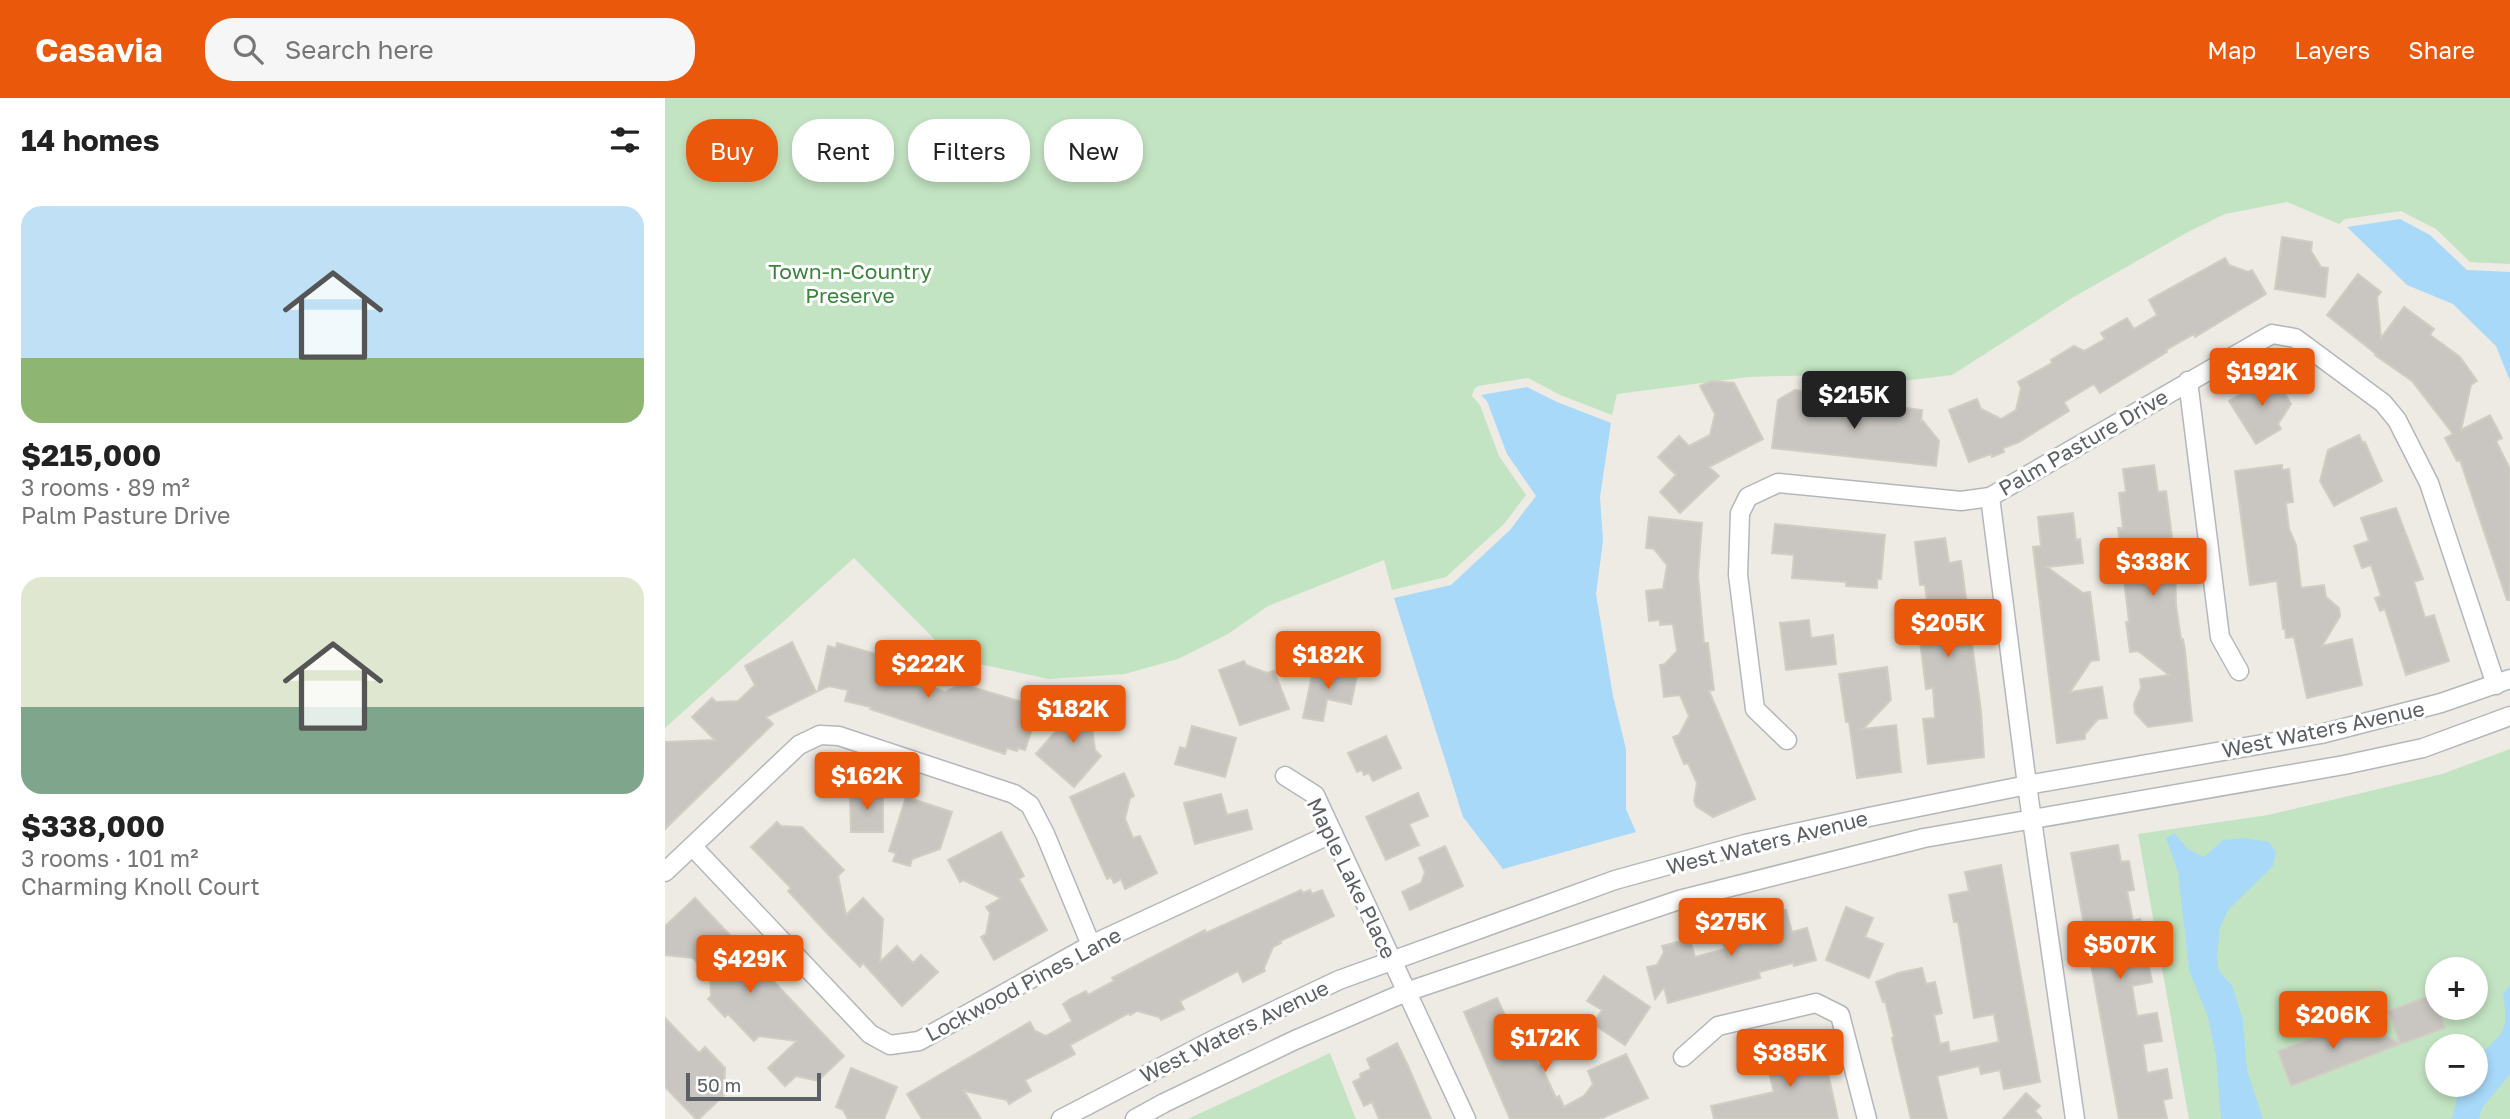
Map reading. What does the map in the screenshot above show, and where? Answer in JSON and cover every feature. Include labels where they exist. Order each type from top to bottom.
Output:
[{"type":"street","name":"Palm Pasture Drive","points":[[1787,740],[1755,709],[1738,575],[1740,513],[1748,497],[1777,483],[1961,500],[1990,496],[2272,334],[2295,338],[2383,403],[2397,420],[2429,483],[2503,682]]},
{"type":"street","points":[[2188,381],[2220,636],[2239,671]]},
{"type":"street","points":[[1990,496],[2027,785],[2075,1119]]},
{"type":"street","name":"West Waters Avenue","points":[[1061,1119],[1227,1033],[1339,980],[1615,880],[1732,848],[1869,817],[2027,785],[2321,734],[2441,703],[2503,682]]},
{"type":"street","name":"West Waters Avenue","points":[[1135,1119],[1294,1040],[1406,992],[1679,900],[1924,838],[2344,765],[2423,748],[2510,716]]},
{"type":"street","points":[[665,872],[799,745],[820,735],[839,736],[1014,794],[1030,805],[1045,834],[1091,945]]},
{"type":"street","name":"Maple Lake Place","points":[[1285,776],[1315,794],[1465,1119]]},
{"type":"street","name":"Lockwood Pines Lane","points":[[692,846],[870,1034],[890,1045],[919,1041],[1091,945],[1333,833]]},
{"type":"street","points":[[1683,1057],[1718,1027],[1816,1003],[1840,1014],[1867,1119]]},
{"type":"green space","name":"Town-n-Country Preserve","points":[[665,98],[2510,98],[2510,264],[2470,262],[2436,229],[2401,211],[2345,219],[2339,224],[2287,202],[2225,214],[2188,232],[2072,298],[1952,375],[1886,383],[1816,375],[1749,377],[1617,394],[1612,415],[1560,395],[1528,378],[1478,386],[1472,396],[1480,405],[1499,456],[1526,495],[1504,524],[1446,577],[1392,590],[1384,560],[1268,606],[1228,634],[1178,659],[1125,674],[1049,679],[979,664],[948,653],[854,558],[665,728]]},
{"type":"green space","points":[[2510,749],[2510,1119],[2189,1119],[2138,834],[2268,815],[2442,774]]},
{"type":"green space","points":[[1330,1053],[1356,1119],[1188,1119],[1192,1117]]},
{"type":"water","points":[[2400,219],[2430,235],[2467,270],[2510,272],[2510,381],[2496,346],[2453,304],[2407,285],[2347,227]]},
{"type":"water","points":[[1527,387],[1611,423],[1600,497],[1603,541],[1596,594],[1613,696],[1626,749],[1626,809],[1636,832],[1503,869],[1463,817],[1394,598],[1451,585],[1510,530],[1536,496],[1507,454],[1487,401],[1481,395]]},
{"type":"water","points":[[2174,833],[2188,849],[2204,857],[2223,840],[2243,838],[2269,842],[2276,852],[2273,866],[2228,910],[2220,928],[2217,958],[2219,971],[2232,985],[2243,1020],[2247,1070],[2263,1119],[2221,1119],[2216,1056],[2208,1017],[2189,970],[2178,872],[2166,838]]},
{"type":"water","points":[[2510,985],[2510,1074],[2482,1108],[2479,1119],[2452,1119],[2457,1097],[2488,1097],[2488,1047],[2504,1026],[2503,994]]},
{"type":"building","points":[[2282,237],[2312,242],[2311,251],[2321,267],[2328,268],[2325,297],[2275,289]]},
{"type":"building","points":[[2225,258],[2229,265],[2248,272],[2252,270],[2266,294],[2195,337],[2194,334],[2166,350],[2167,352],[2100,393],[2094,384],[2064,402],[2069,411],[2019,442],[2003,448],[2004,452],[1969,462],[1949,410],[1977,399],[1981,409],[2001,419],[2016,410],[2021,388],[2018,382],[2052,363],[2051,360],[2074,346],[2084,351],[2105,339],[2101,333],[2127,318],[2134,329],[2157,315],[2149,300]]},
{"type":"building","points":[[2358,274],[2381,292],[2377,297],[2381,338],[2404,307],[2434,329],[2430,335],[2460,357],[2477,381],[2471,385],[2461,430],[2490,415],[2502,438],[2496,441],[2510,469],[2510,600],[2507,600],[2460,460],[2457,461],[2445,438],[2453,434],[2412,381],[2375,355],[2327,315]]},
{"type":"building","points":[[2273,374],[2291,404],[2278,424],[2281,429],[2256,444],[2229,401]]},
{"type":"building","points":[[1711,381],[1734,383],[1763,439],[1709,467],[1719,476],[1680,513],[1660,492],[1676,475],[1658,457],[1679,436],[1689,446],[1710,435],[1715,414],[1700,386]]},
{"type":"building","points":[[1795,390],[1802,391],[1832,418],[1834,398],[1922,410],[1921,422],[1923,421],[1939,441],[1936,466],[1772,448],[1778,400]]},
{"type":"building","points":[[2359,435],[2363,443],[2365,442],[2382,481],[2334,506],[2320,481],[2328,450]]},
{"type":"building","points":[[2154,465],[2158,492],[2166,491],[2175,560],[2176,606],[2185,651],[2192,721],[2148,727],[2135,713],[2134,704],[2141,688],[2140,679],[2169,675],[2138,651],[2130,652],[2118,528],[2123,528],[2119,493],[2126,492],[2123,469]]},
{"type":"building","points":[[2282,465],[2282,470],[2289,469],[2293,502],[2286,503],[2289,529],[2296,545],[2301,588],[2324,585],[2326,597],[2339,608],[2340,616],[2322,646],[2352,639],[2362,685],[2307,698],[2294,637],[2286,638],[2283,629],[2277,581],[2250,585],[2235,471]]},
{"type":"building","points":[[2396,508],[2423,579],[2414,582],[2425,618],[2434,615],[2449,661],[2406,675],[2385,609],[2380,611],[2375,598],[2381,596],[2371,565],[2362,568],[2354,546],[2369,541],[2361,518]]},
{"type":"building","points":[[2073,513],[2076,540],[2080,539],[2083,563],[2047,567],[2083,593],[2090,592],[2099,660],[2091,661],[2070,692],[2102,687],[2107,718],[2098,719],[2085,734],[2085,739],[2057,743],[2033,547],[2041,546],[2038,517]]},
{"type":"building","points":[[1649,517],[1702,523],[1698,575],[1704,643],[1708,643],[1714,690],[1709,691],[1755,799],[1713,817],[1696,806],[1694,801],[1697,783],[1688,763],[1684,764],[1673,737],[1679,735],[1689,716],[1680,695],[1664,697],[1660,665],[1665,664],[1677,651],[1673,624],[1660,625],[1660,620],[1649,621],[1646,591],[1663,589],[1667,565],[1654,549],[1646,548]]},
{"type":"building","points":[[1775,524],[1885,535],[1881,579],[1877,579],[1877,588],[1846,586],[1846,582],[1792,578],[1794,555],[1772,553]]},
{"type":"building","points":[[1945,538],[1949,563],[1961,561],[1981,711],[1984,757],[1928,764],[1923,719],[1935,718],[1933,688],[1926,689],[1917,617],[1929,616],[1925,585],[1920,585],[1915,542]]},
{"type":"building","points":[[1809,620],[1811,638],[1833,635],[1836,664],[1786,670],[1780,623]]},
{"type":"building","points":[[792,642],[816,692],[766,717],[773,724],[665,829],[665,742],[715,740],[692,717],[712,698],[716,702],[738,701],[755,685],[745,666]]},
{"type":"building","points":[[837,643],[911,664],[922,684],[945,692],[962,684],[1039,707],[1025,750],[1007,748],[1005,754],[870,709],[871,707],[845,701],[848,690],[829,686],[818,691],[828,646],[836,648]]},
{"type":"building","points":[[1244,661],[1246,665],[1267,673],[1274,671],[1289,709],[1240,725],[1219,670]]},
{"type":"building","points":[[1314,666],[1357,675],[1351,704],[1327,699],[1323,721],[1303,718]]},
{"type":"building","points":[[1887,667],[1891,700],[1863,729],[1896,725],[1901,772],[1857,778],[1839,674]]},
{"type":"building","points":[[1083,700],[1102,717],[1092,728],[1095,750],[1101,756],[1074,787],[1036,754]]},
{"type":"building","points":[[1192,726],[1236,738],[1225,777],[1175,764],[1180,747],[1186,749]]},
{"type":"building","points":[[1386,736],[1401,768],[1373,781],[1369,773],[1364,775],[1362,770],[1357,772],[1348,753]]},
{"type":"building","points":[[1124,773],[1134,796],[1130,798],[1125,819],[1133,838],[1140,836],[1157,873],[1125,889],[1121,879],[1114,883],[1111,877],[1107,879],[1070,797]]},
{"type":"building","points":[[865,789],[883,789],[883,832],[851,832],[850,796],[865,796]]},
{"type":"building","points":[[1418,793],[1428,816],[1409,824],[1419,845],[1386,860],[1366,817]]},
{"type":"building","points":[[1221,794],[1227,815],[1247,810],[1252,829],[1195,844],[1184,803]]},
{"type":"building","points":[[906,797],[952,812],[940,849],[912,859],[910,866],[893,861],[896,853],[889,851]]},
{"type":"building","points":[[777,822],[781,826],[802,827],[844,870],[838,876],[846,915],[863,898],[883,919],[880,962],[897,946],[913,963],[921,955],[938,972],[902,1006],[863,963],[860,967],[827,933],[788,891],[791,888],[751,847]]},
{"type":"building","points":[[1001,832],[1024,876],[1019,879],[1047,930],[994,960],[981,937],[986,934],[990,913],[986,907],[1001,898],[963,880],[960,882],[948,860]]},
{"type":"building","points":[[2118,845],[2121,862],[2129,861],[2134,890],[2127,891],[2133,921],[2140,919],[2152,982],[2132,986],[2137,1016],[2157,1013],[2162,1041],[2143,1044],[2147,1073],[2167,1069],[2172,1098],[2163,1100],[2167,1118],[2119,1119],[2071,853]]},
{"type":"building","points":[[1445,846],[1463,886],[1410,910],[1402,892],[1421,883],[1425,872],[1419,858]]},
{"type":"building","points":[[2001,865],[2040,1082],[2004,1089],[2000,1070],[1981,1074],[1979,1066],[1937,1076],[1947,1119],[1911,1119],[1885,1001],[1883,1002],[1876,982],[1898,973],[1922,968],[1926,984],[1935,982],[1942,1013],[1934,1015],[1940,1044],[1948,1042],[1950,1052],[1999,1042],[1994,1014],[1974,1018],[1958,922],[1954,922],[1949,895],[1969,891],[1965,872]]},
{"type":"building","points":[[1301,890],[1303,893],[1310,890],[1312,894],[1322,890],[1334,916],[1280,941],[1281,943],[1273,947],[1265,971],[1243,982],[1238,971],[1180,1001],[1184,1009],[1161,1020],[1159,1017],[1137,1011],[1130,1015],[1129,1013],[1070,1045],[1075,1054],[1025,1080],[1031,1091],[1009,1104],[1007,1100],[964,1091],[981,1119],[922,1119],[907,1094],[1030,1022],[1035,1031],[1046,1036],[1072,1021],[1063,1004],[1070,999],[1086,991],[1088,995],[1114,981],[1112,978],[1205,930],[1206,933]]},
{"type":"building","points":[[695,898],[844,1056],[818,1081],[796,1076],[785,1086],[768,1068],[797,1041],[759,1036],[754,1041],[728,1014],[725,1017],[708,999],[711,996],[710,976],[693,958],[665,955],[665,926]]},
{"type":"building","points":[[1846,907],[1873,918],[1865,937],[1883,944],[1869,978],[1826,960]]},
{"type":"building","points":[[1786,910],[1792,932],[1807,928],[1816,960],[1759,972],[1760,978],[1668,1003],[1664,987],[1655,999],[1647,967],[1657,965],[1664,952],[1662,946],[1690,939],[1695,957],[1725,949],[1721,932],[1756,923],[1755,918]]},
{"type":"building","points":[[1604,976],[1650,1007],[1625,1045],[1593,1024],[1602,1010],[1587,1001]]},
{"type":"building","points":[[1497,998],[1507,1020],[1517,1016],[1538,1066],[1541,1065],[1556,1098],[1559,1096],[1564,1107],[1584,1096],[1593,1084],[1588,1071],[1626,1054],[1648,1098],[1600,1119],[1510,1119],[1464,1012]]},
{"type":"building","points":[[2425,998],[2425,1020],[2442,1020],[2445,1028],[2400,1044],[2388,1011]]},
{"type":"building","points":[[665,1018],[699,1053],[705,1047],[725,1068],[724,1095],[699,1119],[665,1087]]},
{"type":"building","points":[[2361,1020],[2400,1044],[2291,1086],[2278,1051]]},
{"type":"building","points":[[1820,1036],[1838,1119],[1714,1119],[1711,1106],[1774,1092],[1768,1068],[1788,1064],[1783,1045]]},
{"type":"building","points":[[1397,1043],[1431,1119],[1379,1119],[1372,1102],[1364,1106],[1353,1082],[1361,1078],[1360,1074],[1371,1069],[1367,1059]]},
{"type":"building","points":[[851,1068],[897,1087],[884,1119],[848,1119],[843,1110],[836,1107]]},
{"type":"building","points":[[2026,1093],[2040,1106],[2035,1111],[2042,1119],[2003,1119]]}]
